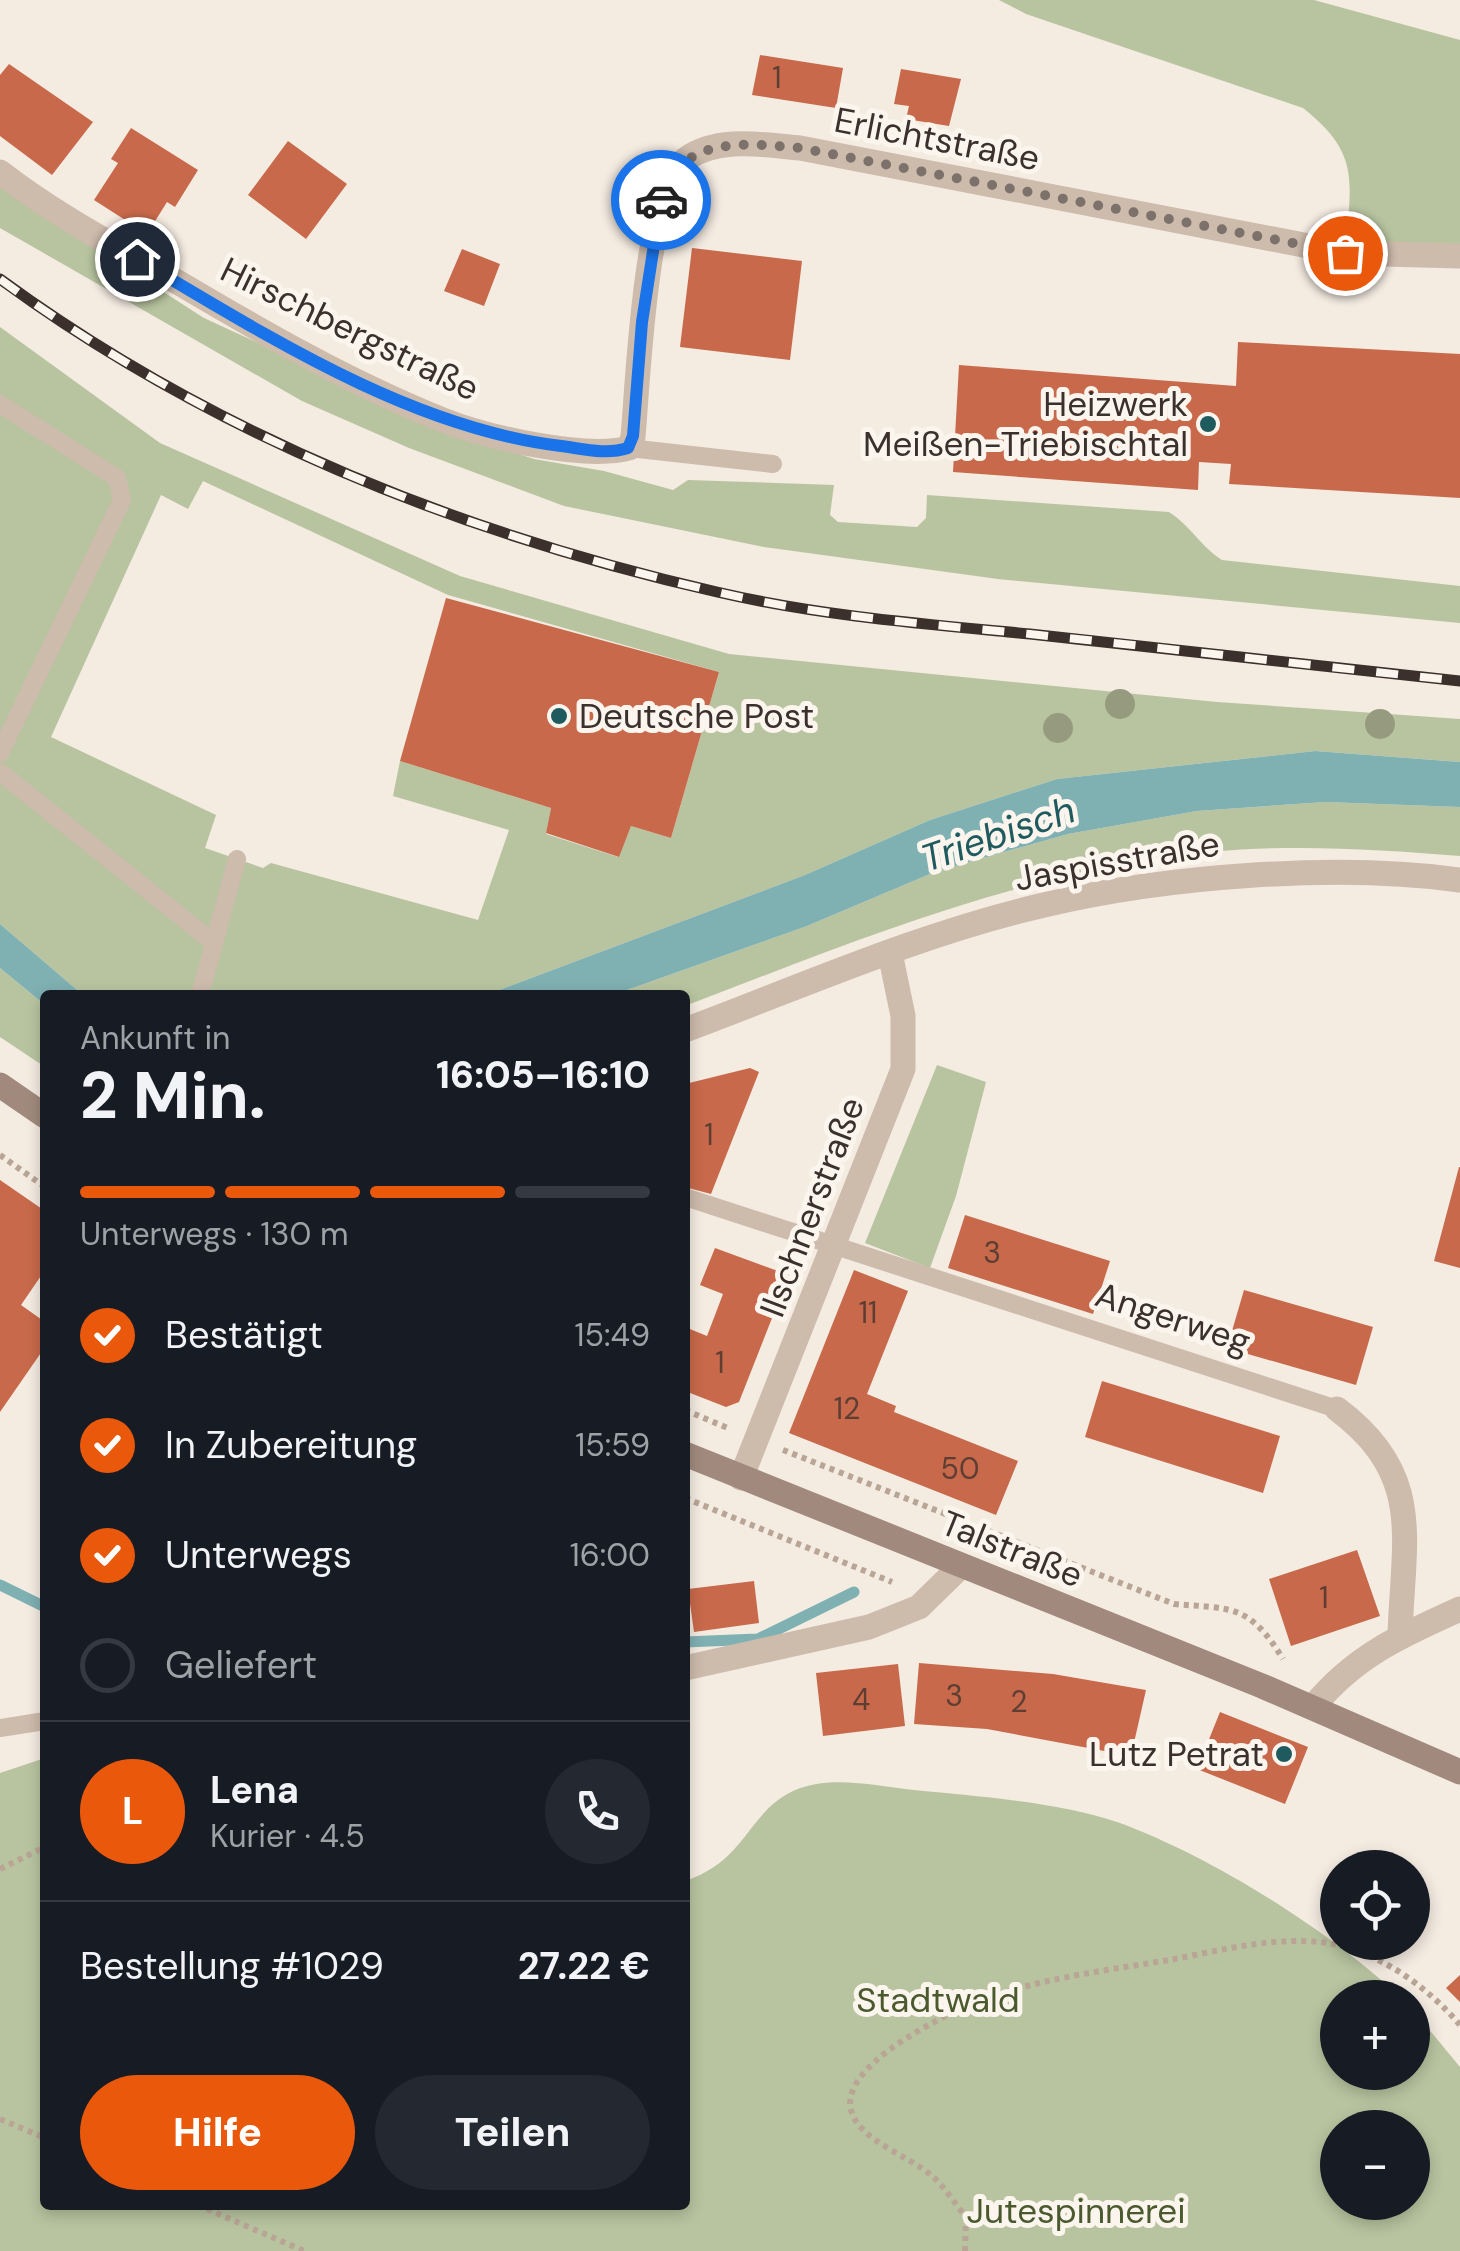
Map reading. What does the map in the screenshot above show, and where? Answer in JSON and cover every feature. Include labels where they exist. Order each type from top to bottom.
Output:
[{"type":"main road","points":[[0,1085],[40,1113]]},
{"type":"main road","name":"Talstraße","points":[[690,1456],[1313,1707],[1460,1772]]},
{"type":"street","name":"Erlichtstraße","points":[[631,442],[642,322],[662,196],[672,173],[687,158],[710,148],[742,143],[800,148],[1345,253],[1460,256]]},
{"type":"street","name":"Hirschbergstraße","points":[[0,172],[36,200],[271,337],[445,421],[533,443],[613,452],[631,442]]},
{"type":"street","name":"Jaspisstraße","points":[[690,1028],[890,953],[1044,905],[1233,874],[1460,880]]},
{"type":"street","name":"Ilschnerstraße","points":[[741,1478],[903,1069],[903,1016],[890,953]]},
{"type":"street","name":"Angerweg","points":[[1337,1409],[1362,1428],[1399,1481],[1403,1522],[1400,1636]]},
{"type":"street","points":[[690,1667],[869,1628],[919,1607],[961,1566]]},
{"type":"street","points":[[1313,1707],[1339,1674],[1400,1636],[1460,1609]]},
{"type":"lane","points":[[0,404],[117,478],[122,500],[0,753]]},
{"type":"lane","points":[[631,442],[773,464]]},
{"type":"lane","points":[[0,772],[214,943]]},
{"type":"lane","points":[[201,990],[236,859]]},
{"type":"lane","name":"Angerweg","points":[[690,1199],[1337,1409]]},
{"type":"lane","points":[[0,1728],[40,1722]]},
{"type":"path","points":[[0,1155],[40,1183]]},
{"type":"path","points":[[690,1412],[1174,1604],[1232,1608],[1259,1625],[1313,1707]]},
{"type":"path","points":[[690,1500],[890,1582],[908,1578]]},
{"type":"path","points":[[0,1869],[40,1849]]},
{"type":"path","points":[[965,2251],[966,2217],[932,2176],[859,2125],[850,2108],[854,2084],[875,2058],[969,2005],[1054,1980],[1251,1945],[1321,1942],[1377,1960],[1433,1993],[1460,2026]]},
{"type":"path","points":[[0,2119],[40,2136]]},
{"type":"path","points":[[210,2210],[304,2251]]},
{"type":"green space","points":[[999,0],[1314,0],[1460,40],[1460,256],[1345,253],[1350,190],[1344,157],[1336,141],[1303,108],[1026,14]]},
{"type":"green space","points":[[0,187],[204,318],[442,428],[534,459],[604,471],[673,490],[688,480],[834,485],[830,515],[838,522],[917,527],[926,518],[927,495],[1169,512],[1222,560],[1460,586],[1460,623],[998,579],[764,547],[564,506],[409,448],[302,401],[0,228]]},
{"type":"green space","points":[[0,327],[160,443],[460,576],[729,654],[1217,702],[1460,719],[1460,762],[1315,751],[1057,779],[930,820],[805,875],[499,990],[77,990],[0,924]],"holes":[[[203,481],[448,595],[719,672],[671,838],[631,826],[618,857],[546,834],[551,808],[400,761],[393,796],[509,830],[478,920],[271,863],[263,868],[205,848],[216,815],[51,737],[161,495],[188,509]]]},
{"type":"green space","points":[[1325,802],[1460,807],[1460,856],[1272,848],[1141,861],[1008,891],[942,911],[690,1004],[690,990],[627,990],[807,926],[937,871],[1068,834],[1197,811]]},
{"type":"green space","points":[[0,968],[40,1001],[40,1064],[0,1037]]},
{"type":"green space","points":[[937,1065],[986,1082],[956,1196],[930,1268],[865,1243]]},
{"type":"green space","name":"Stadtwald","points":[[40,1760],[40,2210],[690,2210],[690,1879],[722,1861],[765,1811],[793,1791],[822,1783],[853,1783],[990,1797],[1117,1822],[1228,1874],[1304,1921],[1320,1932],[1320,1960],[1356,1960],[1380,1980],[1320,1980],[1320,2090],[1430,2090],[1430,2031],[1460,2067],[1460,2251],[0,2251],[0,1773]]},
{"type":"water","name":"Triebisch","points":[[1315,751],[1460,762],[1460,807],[1325,802],[1197,811],[1068,834],[937,871],[807,926],[627,990],[499,990],[805,875],[930,820],[1057,779]]},
{"type":"water","points":[[0,924],[77,990],[40,990],[40,1001],[0,968]]},
{"type":"building","points":[[760,55],[843,68],[836,108],[752,95]]},
{"type":"building","points":[[9,64],[93,122],[52,175],[0,136],[0,75]]},
{"type":"building","points":[[901,69],[961,79],[949,126],[906,119],[909,106],[894,104]]},
{"type":"building","points":[[131,128],[198,170],[175,207],[167,202],[147,234],[94,200],[118,163],[111,159]]},
{"type":"building","points":[[288,141],[347,184],[306,239],[248,195]]},
{"type":"building","points":[[692,248],[802,261],[790,360],[680,347]]},
{"type":"building","points":[[462,249],[500,264],[484,306],[444,291]]},
{"type":"building","name":"Heizwerk Meißen-Triebischtal","points":[[1238,342],[1460,354],[1460,498],[1229,484],[1231,464],[1199,462],[1198,490],[953,472],[959,365],[1236,386]]},
{"type":"building","name":"Deutsche Post","points":[[446,598],[719,672],[671,838],[631,826],[619,857],[546,833],[551,808],[400,761]]},
{"type":"building","points":[[750,1068],[759,1072],[711,1194],[690,1188],[690,1083]]},
{"type":"building","points":[[1460,1167],[1460,1268],[1434,1261]]},
{"type":"building","points":[[0,1180],[40,1208],[40,1277],[21,1305],[40,1318],[40,1354],[0,1412]]},
{"type":"building","points":[[965,1215],[1110,1261],[1093,1314],[948,1268]]},
{"type":"building","points":[[715,1248],[789,1275],[739,1402],[726,1407],[690,1393],[690,1329],[707,1336],[723,1294],[700,1285]]},
{"type":"building","points":[[854,1270],[908,1291],[867,1394],[896,1406],[894,1412],[1018,1461],[996,1515],[789,1433]]},
{"type":"building","points":[[1244,1290],[1373,1327],[1356,1385],[1227,1348]]},
{"type":"building","points":[[1102,1381],[1280,1436],[1263,1493],[1085,1437]]},
{"type":"building","points":[[1357,1550],[1380,1616],[1291,1646],[1269,1579]]},
{"type":"building","points":[[754,1581],[759,1623],[694,1632],[690,1589]]},
{"type":"building","points":[[919,1663],[1053,1674],[1146,1690],[1131,1756],[987,1729],[914,1724]]},
{"type":"building","points":[[898,1664],[905,1726],[823,1736],[816,1673]]},
{"type":"building","points":[[1220,1712],[1308,1747],[1285,1804],[1197,1769]]},
{"type":"building","points":[[1460,1975],[1460,2002],[1446,1988]]},
{"type":"waterway","points":[[0,1585],[40,1605]]},
{"type":"waterway","points":[[690,1642],[758,1639],[854,1592]]},
{"type":"railway","points":[[0,279],[81,335],[253,431],[433,508],[621,568],[717,592],[834,613],[1460,681]]},
{"type":"way so far","points":[[661,200],[672,173],[687,158],[710,148],[742,143],[800,148],[1345,253]]},
{"type":"place","name":"Heizwerk Meißen-Triebischtal","points":[[1208,424]]},
{"type":"place","name":"Deutsche Post","points":[[559,716]]},
{"type":"place","name":"Lutz Petrat","points":[[1284,1754]]},
{"type":"route","points":[[137,259],[271,337],[445,421],[533,443],[613,452],[628,448],[633,436],[642,322],[661,200]]},
{"type":"park label","name":"Jutespinnerei","points":[[1076,2211]]}]
